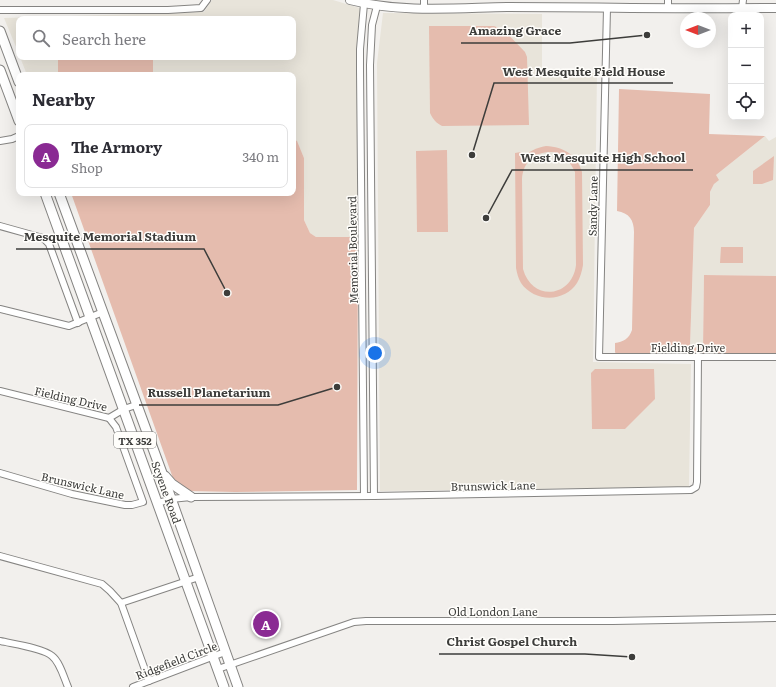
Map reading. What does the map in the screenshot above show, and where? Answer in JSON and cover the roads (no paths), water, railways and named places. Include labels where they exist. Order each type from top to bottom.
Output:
[{"type":"main road","points":[[350,0],[377,6],[424,9],[506,4],[607,8],[668,4],[742,4],[776,8]]},
{"type":"main road","points":[[0,31],[2,42],[16,75]]},
{"type":"main road","points":[[0,70],[16,113]]},
{"type":"main road","name":"Scyene Road","points":[[46,196],[187,581],[224,687]]},
{"type":"main road","name":"Scyene Road","points":[[60,196],[162,473],[238,687]]},
{"type":"main road","points":[[162,473],[172,484],[191,498]]},
{"type":"street","points":[[0,10],[201,8],[207,0]]},
{"type":"street","points":[[424,0],[424,9]]},
{"type":"street","name":"Memorial Boulevard","points":[[364,4],[360,49],[364,496]]},
{"type":"street","name":"Memorial Boulevard","points":[[374,496],[370,65],[372,25],[377,6]]},
{"type":"street","name":"Sandy Lane","points":[[599,357],[607,8]]},
{"type":"street","points":[[0,141],[16,137]]},
{"type":"street","points":[[0,226],[43,238],[49,244],[78,323]]},
{"type":"street","points":[[0,309],[64,326],[78,323],[103,312]]},
{"type":"street","name":"Brunswick Lane","points":[[158,503],[171,499],[191,498],[691,490],[696,487],[697,482],[698,356]]},
{"type":"street","name":"Fielding Drive","points":[[599,357],[776,357]]},
{"type":"street","name":"Fielding Drive","points":[[0,391],[109,418],[124,409],[136,405]]},
{"type":"street","name":"Brunswick Lane","points":[[0,473],[72,494],[125,505],[143,502],[116,427],[109,418]]},
{"type":"street","points":[[0,556],[102,584],[121,603],[149,681]]},
{"type":"street","points":[[121,603],[199,577]]},
{"type":"street","name":"Old London Lane","points":[[218,668],[354,622],[613,621],[776,618]]},
{"type":"street","points":[[0,640],[42,651],[52,656],[57,663],[68,687]]},
{"type":"street","name":"Ridgefield Circle","points":[[133,687],[225,652]]},
{"type":"place","name":"Amazing Grace","points":[[647,35]]},
{"type":"place","name":"West Mesquite Field House","points":[[472,155]]},
{"type":"place","name":"West Mesquite High School","points":[[486,218]]},
{"type":"place","name":"Mesquite Memorial Stadium","points":[[227,293]]},
{"type":"place","name":"Russell Planetarium","points":[[337,387]]},
{"type":"place","name":"The Armory","points":[[266,624]]},
{"type":"place","name":"Christ Gospel Church","points":[[632,657]]}]
